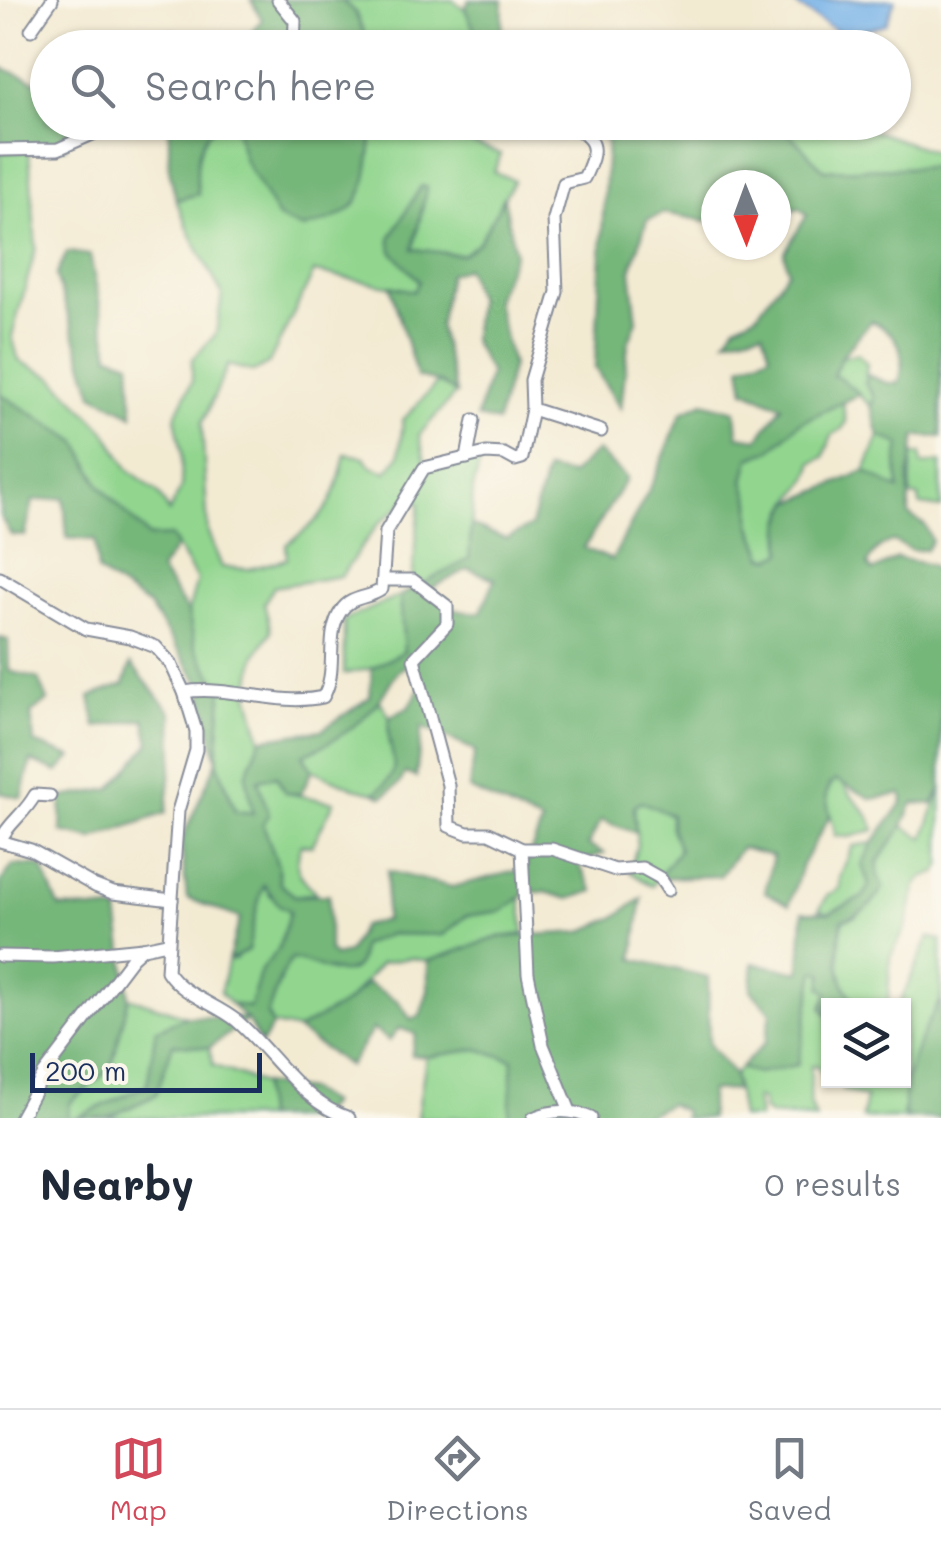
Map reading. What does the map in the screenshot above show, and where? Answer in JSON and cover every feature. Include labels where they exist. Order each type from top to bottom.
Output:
[{"type":"street","points":[[31,30],[52,0]]},
{"type":"street","points":[[278,0],[294,22],[294,30]]},
{"type":"street","points":[[0,150],[58,149],[79,140]]},
{"type":"street","points":[[184,692],[230,691],[308,700],[323,696],[330,686],[334,628],[341,610],[355,598],[378,594],[385,580],[386,530],[424,468],[486,452],[522,458],[532,409],[531,380],[557,292],[554,219],[564,183],[584,178],[595,149],[593,140]]},
{"type":"street","points":[[532,409],[601,431]]},
{"type":"street","points":[[467,458],[474,420]]},
{"type":"street","points":[[0,578],[86,630],[130,637],[156,647],[172,664],[196,731],[196,750],[178,811],[172,931],[166,964],[172,978],[235,1020],[314,1099],[349,1118]]},
{"type":"street","points":[[385,580],[413,580],[447,606],[447,624],[414,659],[448,784],[449,826],[467,833],[489,833],[522,849],[552,849],[615,870],[642,868],[660,878],[668,890]]},
{"type":"street","points":[[50,796],[35,796],[0,841],[31,850],[114,893],[172,900]]},
{"type":"street","points":[[522,849],[528,974],[543,1046],[570,1111]]},
{"type":"street","points":[[0,956],[53,957],[167,943]]},
{"type":"street","points":[[20,1118],[44,1074],[143,948]]},
{"type":"street","points":[[532,1118],[570,1111],[592,1118]]},
{"type":"green space","points":[[251,0],[341,0],[355,12],[363,30],[254,30],[262,20]]},
{"type":"green space","points":[[341,0],[453,0],[465,9],[474,30],[363,30],[355,12]]},
{"type":"green space","points":[[469,0],[503,0],[502,30],[474,30],[465,9]]},
{"type":"green space","points":[[0,67],[30,79],[30,140],[67,140],[66,147],[0,153]]},
{"type":"green space","points":[[169,140],[204,140],[197,164],[198,194],[176,200],[169,169]]},
{"type":"green space","points":[[204,140],[239,140],[244,159],[338,140],[465,140],[501,154],[494,172],[514,180],[479,242],[463,255],[413,249],[427,188],[392,251],[419,281],[415,291],[314,272],[269,363],[254,372],[228,365],[202,424],[208,533],[222,567],[249,569],[287,559],[286,545],[320,516],[333,497],[345,454],[365,457],[372,467],[387,472],[399,456],[403,420],[438,382],[456,393],[419,435],[426,465],[481,458],[473,489],[470,559],[411,591],[420,503],[411,498],[378,524],[341,576],[274,587],[264,603],[271,631],[255,657],[249,693],[261,739],[246,775],[254,813],[236,811],[217,761],[222,692],[195,647],[188,612],[197,580],[171,537],[149,537],[100,486],[78,442],[0,394],[0,153],[29,150],[36,248],[12,336],[19,361],[53,377],[105,431],[128,469],[158,493],[169,512],[181,488],[182,453],[175,417],[192,382],[192,360],[216,334],[222,294],[176,200],[198,194],[197,164]]},
{"type":"green space","points":[[239,140],[372,140],[366,179],[357,201],[342,214],[303,229],[278,218],[244,159]]},
{"type":"green space","points":[[606,140],[795,140],[824,170],[941,167],[941,437],[916,436],[909,474],[909,515],[925,525],[932,541],[926,550],[911,550],[893,541],[877,550],[868,565],[873,571],[897,558],[931,565],[941,577],[941,789],[933,804],[913,803],[902,828],[878,862],[883,888],[861,912],[842,920],[839,966],[852,998],[826,998],[828,993],[821,987],[823,973],[815,971],[798,1065],[758,1073],[740,1068],[766,1042],[771,1012],[751,990],[753,963],[800,972],[803,912],[829,913],[863,897],[869,884],[862,865],[903,802],[902,794],[872,799],[836,780],[829,785],[826,796],[830,816],[802,865],[789,905],[765,892],[773,856],[741,848],[720,876],[658,878],[679,850],[671,815],[640,801],[634,807],[636,833],[601,820],[588,845],[604,853],[578,863],[594,891],[569,899],[528,892],[502,911],[466,916],[443,935],[390,934],[362,945],[359,961],[347,972],[291,959],[267,1015],[273,1025],[261,1044],[247,1020],[209,1048],[173,1044],[156,1095],[107,1118],[77,1118],[147,1085],[156,1030],[186,1016],[246,1019],[231,1004],[250,1007],[261,970],[278,950],[290,911],[279,905],[264,885],[248,950],[228,961],[240,918],[187,898],[181,841],[217,761],[235,811],[253,813],[246,775],[261,739],[322,730],[370,697],[372,668],[404,651],[400,596],[469,559],[471,525],[506,539],[531,526],[546,470],[571,475],[597,451],[627,478],[584,548],[612,560],[653,482],[682,412],[704,402],[736,411],[738,436],[758,439],[782,406],[745,390],[741,366],[770,354],[763,331],[726,339],[736,325],[757,314],[788,271],[786,260],[791,260],[791,241],[807,215],[799,208],[791,210],[791,170],[701,170],[701,220],[664,213],[647,220],[631,270],[637,321],[628,343],[621,409],[595,368]],"holes":[[[871,321],[889,332],[901,353],[899,383],[867,375],[865,383],[874,397],[871,406],[879,436],[900,444],[899,490],[865,471],[790,503],[782,522],[783,553],[764,557],[751,524],[751,502],[744,481],[750,458],[771,450],[799,423],[860,394],[833,376],[841,357]],[[468,569],[495,579],[481,612],[452,609],[432,588]],[[407,665],[416,670],[421,687],[409,707],[390,717],[392,775],[375,793],[383,797],[400,783],[405,773],[416,777],[422,727],[475,750],[469,789],[542,823],[524,869],[452,887],[388,871],[385,920],[362,926],[348,953],[334,956],[329,950],[329,895],[295,896],[280,884],[263,824],[269,815],[258,780],[276,776],[286,793],[301,794],[312,770],[303,755],[334,740],[361,720],[401,669]]]},
{"type":"green space","points":[[795,140],[900,140],[941,154],[941,167],[824,170]]},
{"type":"green space","points":[[421,186],[427,187],[413,249],[463,255],[479,242],[504,198],[515,253],[495,299],[512,365],[497,422],[477,417],[490,373],[472,340],[477,300],[466,268],[449,274],[439,327],[456,393],[438,382],[417,377],[390,286],[414,291],[419,281],[392,251],[390,238]]},
{"type":"green space","points":[[67,252],[90,255],[110,355],[130,362],[133,415],[93,394],[56,276]]},
{"type":"green space","points":[[858,354],[867,364],[865,382],[874,397],[871,406],[840,378],[833,377],[841,357]]},
{"type":"green space","points":[[0,394],[78,442],[100,486],[149,537],[171,536],[177,546],[160,570],[188,612],[195,647],[222,692],[217,761],[201,685],[149,606],[98,572],[95,540],[67,538],[64,498],[33,501],[25,536],[11,535],[0,516]]},
{"type":"green space","points":[[842,400],[846,422],[832,435],[824,457],[812,463],[809,476],[785,512],[781,527],[783,553],[765,557],[751,524],[751,502],[744,481],[750,458],[771,450],[799,423]]},
{"type":"green space","points":[[879,436],[901,443],[897,462],[899,491],[865,471]]},
{"type":"green space","points":[[921,454],[922,465],[941,462],[941,508],[920,505],[919,497],[910,496],[912,455]]},
{"type":"green space","points":[[400,596],[404,651],[372,668],[344,674],[344,620]]},
{"type":"green space","points":[[0,638],[8,640],[9,671],[39,679],[48,701],[31,713],[34,743],[72,757],[58,772],[31,761],[22,798],[0,793]]},
{"type":"green space","points":[[131,664],[172,713],[173,754],[166,813],[93,839],[61,832],[62,797],[111,789],[150,743],[145,719],[96,727],[90,697],[124,684]]},
{"type":"green space","points":[[380,701],[390,717],[394,767],[386,784],[375,793],[312,770],[303,755],[344,732]]},
{"type":"green space","points":[[276,776],[286,793],[334,802],[312,846],[301,844],[297,861],[299,871],[316,893],[295,896],[279,884],[278,866],[263,824],[258,780]]},
{"type":"green space","points":[[836,780],[844,784],[874,830],[850,837],[835,836],[827,792]]},
{"type":"green space","points":[[941,789],[941,866],[916,886],[906,928],[890,957],[888,998],[853,998],[845,987],[840,966],[843,920],[857,916],[877,876],[878,863],[902,826],[924,838]]},
{"type":"green space","points":[[640,801],[671,814],[671,828],[679,850],[652,886],[630,872],[637,845],[634,807]]},
{"type":"green space","points":[[873,843],[862,865],[869,884],[863,898],[829,913],[819,910],[828,895],[840,888],[840,877],[853,846]]},
{"type":"green space","points":[[13,865],[42,866],[59,907],[118,911],[129,997],[111,1068],[70,1103],[68,1118],[0,1118],[0,883]]},
{"type":"green space","points":[[264,884],[270,895],[290,911],[278,950],[261,970],[250,1008],[231,1004],[220,993],[228,961],[236,959]]},
{"type":"green space","points":[[521,898],[524,934],[499,937],[428,961],[410,958],[381,963],[347,1002],[297,1030],[273,1025],[267,1015],[291,959],[333,972],[359,952],[362,945],[390,934],[443,935],[466,916],[501,911]]},
{"type":"green space","points":[[642,898],[633,959],[708,977],[709,1044],[734,1075],[736,1090],[710,1091],[710,1118],[683,1118],[684,1111],[669,1104],[641,1118],[574,1118],[572,1105],[524,1118],[509,1118],[513,1060],[478,1049],[426,1057],[411,1055],[416,1034],[399,1028],[389,1041],[373,1029],[349,1066],[297,1030],[347,1002],[367,983],[398,1001],[411,1019],[420,1016],[428,991],[428,961],[499,937],[581,932],[614,918]]},
{"type":"green space","points":[[929,937],[941,940],[941,999],[917,1046],[911,1075],[911,998],[902,998]]},
{"type":"green space","points":[[814,971],[823,972],[828,993],[821,998],[821,1073],[817,1065],[811,1066],[810,1104],[816,1118],[769,1115],[763,1109],[762,1099],[756,1098],[759,1118],[741,1118],[734,1075],[740,1068],[751,1069],[808,999]]},
{"type":"green space","points":[[129,997],[186,1016],[156,1030],[147,1085],[77,1118],[68,1118],[70,1103],[111,1068]]},
{"type":"green space","points":[[941,999],[941,1118],[906,1118],[905,1088],[911,1088],[911,1065]]},
{"type":"green space","points":[[172,1043],[209,1048],[213,1065],[262,1084],[265,1118],[107,1118],[156,1095]]},
{"type":"green space","points":[[478,1049],[514,1060],[509,1118],[417,1118],[426,1057]]},
{"type":"green space","points":[[262,1084],[308,1090],[330,1103],[318,1118],[265,1118]]},
{"type":"green space","points":[[908,1088],[903,1113],[906,1118],[862,1118],[866,1098],[843,1090]]},
{"type":"water","points":[[795,0],[895,0],[886,24],[863,30],[835,30],[796,5]]}]
